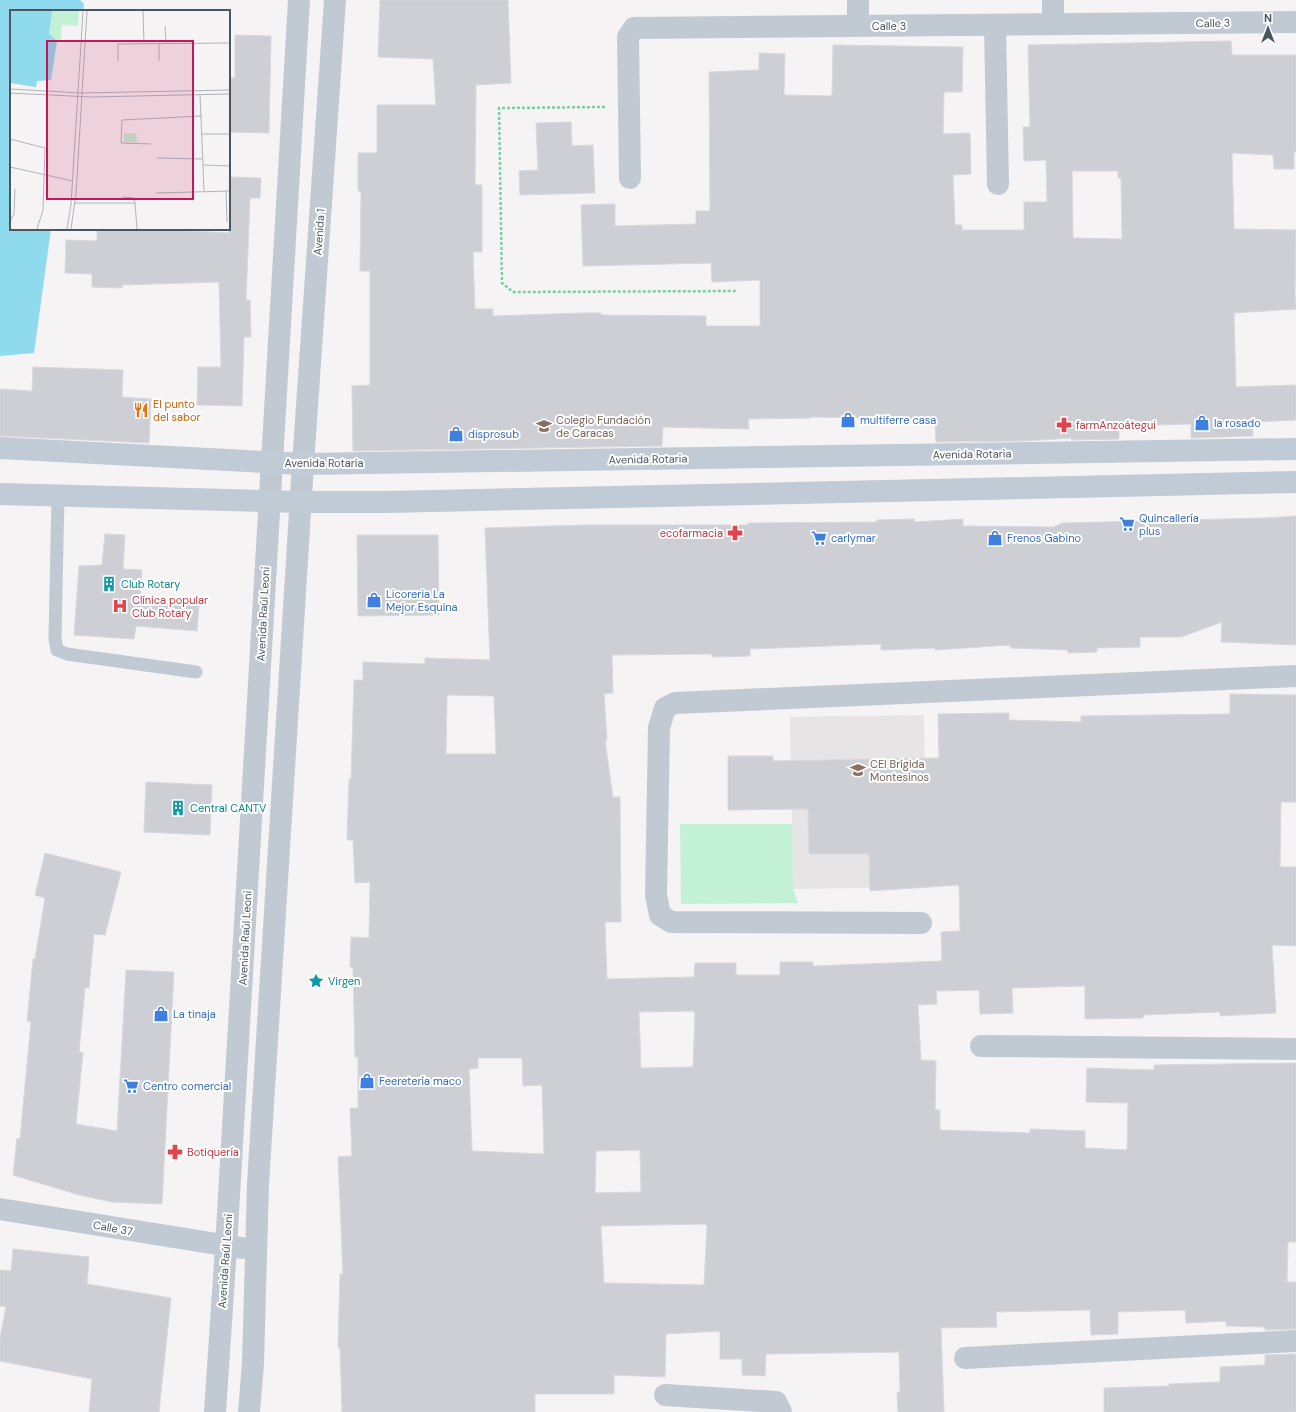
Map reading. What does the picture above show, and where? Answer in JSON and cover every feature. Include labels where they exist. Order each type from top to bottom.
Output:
[{"type":"street","points":[[272,463],[299,0]]},
{"type":"street","name":"Avenida 1","points":[[303,464],[335,0]]},
{"type":"street","points":[[858,0],[858,26]]},
{"type":"street","points":[[1053,0],[1053,24]]},
{"type":"street","name":"Calle 3","points":[[630,178],[628,38],[634,28],[1296,22]]},
{"type":"street","points":[[995,25],[998,184]]},
{"type":"street","name":"Avenida Rotaria","points":[[0,448],[303,464],[1296,449]]},
{"type":"street","name":"Avenida Raúl Leoni","points":[[215,1412],[272,463]]},
{"type":"street","points":[[249,1412],[254,1363],[258,1184],[303,464]]},
{"type":"street","points":[[0,494],[301,502],[388,502],[1296,482]]},
{"type":"street","points":[[921,923],[671,922],[660,915],[656,895],[658,728],[665,708],[675,703],[1296,676]]},
{"type":"street","points":[[981,1046],[1296,1049]]},
{"type":"street","name":"Calle 37","points":[[0,1209],[226,1247],[256,1250]]},
{"type":"street","points":[[964,1358],[1296,1341]]},
{"type":"street","points":[[664,1395],[776,1402],[781,1412]]},
{"type":"lane","points":[[58,496],[55,639],[57,650],[67,654],[196,672]]},
{"type":"path","points":[[629,107],[499,108],[502,283],[513,292],[736,291]]},
{"type":"shaded area","name":"CEI Brígida Montesinos","points":[[924,715],[927,887],[793,889],[790,717]]},
{"type":"green space","points":[[680,824],[792,824],[793,889],[798,903],[681,904]]},
{"type":"water","points":[[0,0],[80,0],[84,4],[83,10],[10,10],[10,230],[51,230],[34,353],[0,356]]},
{"type":"building","points":[[380,0],[508,0],[511,83],[476,85],[475,185],[482,185],[482,252],[473,252],[475,309],[493,309],[493,316],[601,313],[601,315],[706,316],[706,326],[760,326],[760,280],[712,282],[711,263],[583,266],[581,205],[615,204],[615,226],[696,224],[696,211],[710,211],[709,72],[759,70],[759,53],[785,54],[784,95],[832,96],[833,45],[963,47],[962,92],[944,92],[943,134],[970,133],[971,174],[953,175],[955,225],[962,225],[962,230],[1024,230],[1024,202],[1047,202],[1046,160],[1024,161],[1023,127],[1030,127],[1028,45],[1231,41],[1232,55],[1296,55],[1296,152],[1294,152],[1294,169],[1274,169],[1273,155],[1232,153],[1234,229],[1296,230],[1296,309],[1234,313],[1236,387],[1296,385],[1296,420],[1253,422],[1253,436],[1191,438],[1191,424],[1119,426],[1119,439],[1071,440],[1071,438],[1025,441],[936,442],[935,422],[877,423],[877,418],[811,417],[748,419],[749,429],[663,427],[662,446],[353,451],[352,386],[370,385],[370,271],[360,271],[361,191],[358,191],[358,153],[377,153],[377,105],[436,105],[433,59],[378,57]],"holes":[[[1072,171],[1118,171],[1118,178],[1121,178],[1122,239],[1073,238]]]},
{"type":"building","points":[[235,35],[271,36],[269,133],[230,132],[230,78],[235,78]]},
{"type":"building","points":[[571,122],[572,146],[593,145],[595,193],[520,195],[519,171],[538,170],[536,123]]},
{"type":"building","points":[[230,177],[261,178],[260,198],[250,198],[246,300],[250,300],[251,337],[244,337],[242,406],[197,405],[198,367],[221,367],[219,282],[122,285],[122,288],[92,287],[92,274],[65,273],[66,240],[97,241],[97,230],[170,230],[229,233]]},
{"type":"building","points":[[33,367],[123,370],[122,397],[151,399],[149,443],[0,436],[0,389],[32,391]]},
{"type":"building","points":[[1296,516],[1296,645],[1221,642],[1222,622],[1181,637],[1140,637],[1140,647],[1097,648],[1097,652],[1068,653],[1068,650],[1010,648],[1010,645],[935,650],[935,648],[881,650],[881,644],[750,649],[750,656],[712,657],[712,654],[612,655],[613,693],[604,694],[607,740],[605,741],[613,797],[620,797],[621,922],[605,922],[607,979],[694,977],[695,963],[736,963],[736,975],[780,975],[780,962],[813,962],[813,966],[942,961],[941,932],[960,931],[959,885],[870,891],[869,854],[809,854],[808,809],[728,810],[728,756],[773,756],[773,761],[939,758],[938,714],[1009,713],[1009,720],[1081,722],[1081,716],[1230,714],[1230,694],[1296,695],[1296,802],[1281,802],[1280,867],[1296,867],[1296,946],[1272,945],[1276,1013],[1220,1016],[1220,1012],[1143,1015],[1143,1018],[1085,1019],[1085,986],[1012,988],[1013,1013],[980,1014],[979,990],[936,991],[937,1004],[918,1005],[921,1060],[936,1061],[935,1110],[940,1110],[940,1130],[1030,1133],[1030,1129],[1085,1131],[1085,1148],[1127,1150],[1128,1103],[1086,1102],[1087,1068],[1154,1070],[1154,1065],[1296,1063],[1296,1242],[1288,1242],[1287,1282],[1296,1282],[1296,1329],[1265,1330],[1265,1327],[1226,1326],[1226,1321],[1186,1323],[1185,1310],[1118,1312],[1118,1334],[1091,1335],[1090,1310],[996,1312],[997,1327],[941,1328],[944,1412],[898,1412],[897,1392],[900,1392],[899,1352],[766,1354],[765,1376],[742,1375],[742,1359],[720,1359],[720,1331],[666,1334],[665,1377],[614,1375],[614,1394],[535,1394],[535,1412],[342,1412],[340,1348],[338,1347],[340,1274],[343,1274],[338,1157],[352,1156],[350,1108],[358,1108],[358,1057],[355,1057],[353,967],[350,967],[351,937],[369,938],[370,882],[355,883],[353,840],[347,840],[349,779],[351,779],[354,680],[363,680],[363,662],[425,664],[425,658],[490,660],[485,528],[585,525],[748,525],[748,523],[877,522],[877,520],[914,519],[914,522],[963,519],[963,526],[1054,527],[1062,523]],"holes":[[[447,695],[494,696],[496,754],[446,754]],[[694,1011],[693,1067],[641,1068],[639,1012]],[[478,1058],[522,1058],[523,1086],[542,1085],[544,1154],[472,1151],[469,1069],[478,1068]],[[640,1150],[641,1192],[595,1193],[596,1151]],[[707,1225],[704,1285],[604,1283],[601,1226]]]},
{"type":"building","name":"Club Rotary","points":[[105,534],[125,535],[123,569],[142,570],[140,599],[199,605],[197,631],[136,626],[134,639],[74,635],[79,566],[102,565]]},
{"type":"building","points":[[357,535],[438,535],[439,615],[358,616]]},
{"type":"building","name":"Central CANTV","points":[[146,782],[212,785],[210,835],[144,832]]},
{"type":"building","points":[[45,853],[121,872],[105,935],[94,934],[89,988],[85,988],[79,1052],[83,1052],[76,1124],[117,1131],[126,970],[174,972],[162,1204],[112,1202],[79,1195],[13,1175],[17,1138],[20,1139],[31,1022],[27,1021],[33,959],[35,959],[45,898],[35,895]]},
{"type":"building","points":[[13,1249],[89,1257],[87,1284],[171,1298],[159,1412],[89,1412],[92,1379],[0,1361],[0,1338],[6,1307],[0,1306],[0,1270],[11,1271]]},
{"type":"building","points":[[1296,1354],[1296,1412],[1104,1412],[1104,1388],[1169,1386],[1169,1384],[1220,1382],[1220,1367],[1265,1365],[1265,1355]]},
{"type":"place","name":"El punto del sabor","points":[[141,410]]},
{"type":"place","name":"multiferre casa","points":[[848,420]]},
{"type":"place","name":"la rosado","points":[[1202,423]]},
{"type":"place","name":"farmAnzoátegui","points":[[1064,425]]},
{"type":"place","name":"Colegio Fundación de Caracas","points":[[544,426]]},
{"type":"place","name":"disprosub","points":[[456,434]]},
{"type":"place","name":"Quincallería plus","points":[[1127,524]]},
{"type":"place","name":"ecofarmacia","points":[[735,533]]},
{"type":"place","name":"carlymar","points":[[819,538]]},
{"type":"place","name":"Frenos Gabino","points":[[995,538]]},
{"type":"place","name":"Club Rotary","points":[[109,584]]},
{"type":"place","name":"Licoreria La Mejor Esquina","points":[[374,600]]},
{"type":"place","name":"Clínica popular Club Rotary","points":[[120,606]]},
{"type":"place","name":"CEI Brígida Montesinos","points":[[858,770]]},
{"type":"place","name":"Central CANTV","points":[[178,808]]},
{"type":"place","name":"Virgen","points":[[316,981]]},
{"type":"place","name":"La tinaja","points":[[161,1014]]},
{"type":"place","name":"Feeretería maco","points":[[367,1081]]},
{"type":"place","name":"Centro comercial","points":[[131,1086]]},
{"type":"place","name":"Botiquería","points":[[175,1152]]}]
